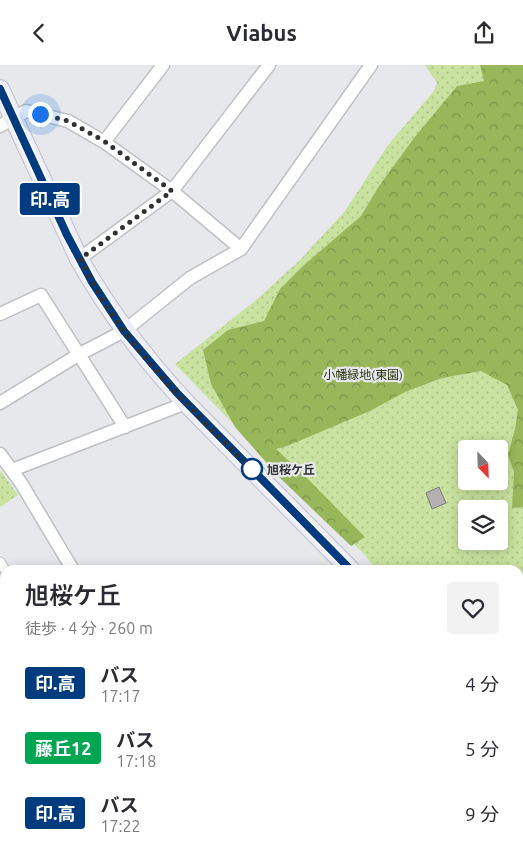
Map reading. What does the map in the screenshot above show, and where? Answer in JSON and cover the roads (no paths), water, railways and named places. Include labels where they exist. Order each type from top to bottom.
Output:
[{"type":"main road","points":[[0,89],[7,122],[92,282],[124,331],[167,383],[345,565]]},
{"type":"street","points":[[104,141],[163,65]]},
{"type":"street","points":[[80,259],[172,191],[269,65]]},
{"type":"street","points":[[0,403],[78,355],[124,331],[190,278],[241,249],[371,65]]},
{"type":"street","points":[[7,122],[26,111],[68,121],[104,141],[172,191],[241,249]]},
{"type":"street","points":[[0,314],[41,295],[125,427]]},
{"type":"street","points":[[12,470],[186,403]]},
{"type":"street","points":[[0,453],[70,565]]},
{"type":"place","name":"旭桜ケ丘","points":[[252,469]]},
{"type":"park label","name":"小幡緑地(東園)","points":[[363,374]]}]
